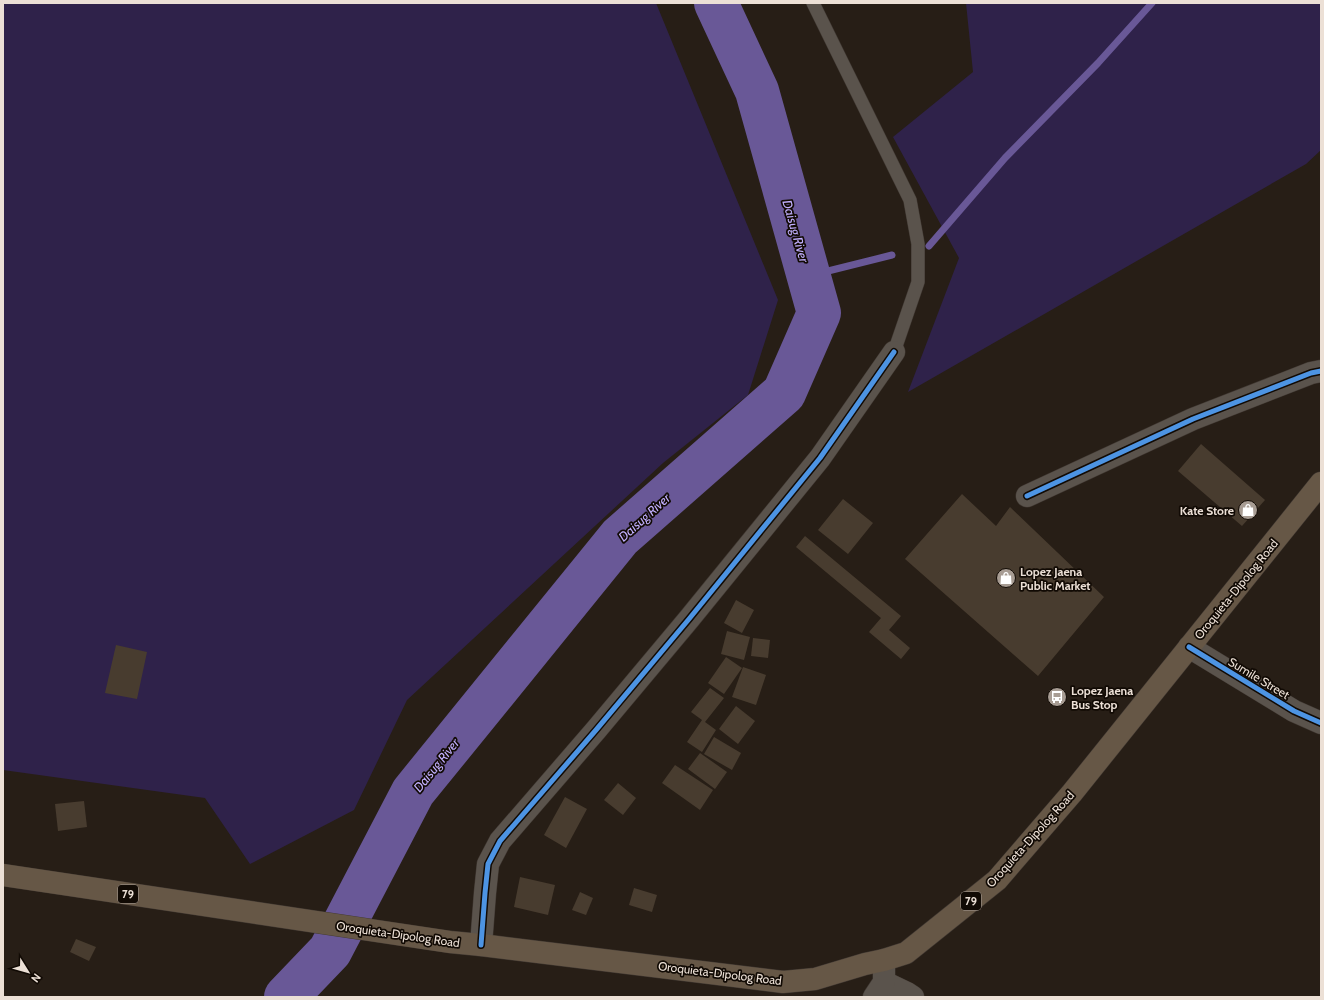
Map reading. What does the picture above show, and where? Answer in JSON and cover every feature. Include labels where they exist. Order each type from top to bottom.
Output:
[{"type":"highway","name":"Oroquieta-Dipolog Road","points":[[3,875],[450,942],[783,982],[815,978],[884,960],[906,953],[997,880],[1072,793],[1321,483]]},
{"type":"street","points":[[481,945],[484,893],[488,864],[500,841],[684,625],[820,458],[894,352]]},
{"type":"street","points":[[1027,496],[1193,419],[1310,373],[1321,371]]},
{"type":"street","name":"Sumile Street","points":[[1189,647],[1294,711],[1321,723]]},
{"type":"street","points":[[884,960],[879,990],[907,993],[913,997]]},
{"type":"lane","points":[[813,3],[910,200],[918,244],[918,282],[894,352]]},
{"type":"shaded area","points":[[3,3],[656,3],[778,300],[748,395],[663,463],[407,700],[354,810],[250,864],[205,798],[3,770]]},
{"type":"shaded area","points":[[966,3],[1321,3],[1321,150],[1306,164],[908,392],[959,258],[893,137],[973,72]]},
{"type":"building","points":[[1201,444],[1265,500],[1242,526],[1178,471]]},
{"type":"building","name":"Lopez Jaena Public Market","points":[[962,494],[996,526],[1010,507],[1104,597],[1038,676],[905,559]]},
{"type":"building","points":[[843,499],[873,523],[848,554],[818,530]]},
{"type":"building","points":[[805,536],[901,616],[889,630],[910,648],[901,659],[869,632],[881,618],[796,547]]},
{"type":"building","points":[[736,600],[754,610],[742,633],[724,623]]},
{"type":"building","points":[[727,631],[750,637],[744,660],[721,654]]},
{"type":"building","points":[[753,638],[770,640],[768,658],[751,656]]},
{"type":"building","points":[[116,645],[147,652],[137,699],[105,693]]},
{"type":"building","points":[[726,657],[742,668],[724,694],[708,683]]},
{"type":"building","points":[[743,667],[766,675],[756,705],[732,697]]},
{"type":"building","points":[[710,688],[724,698],[705,722],[716,730],[702,752],[687,742],[702,720],[691,712]]},
{"type":"building","points":[[736,706],[755,721],[738,744],[719,729]]},
{"type":"building","points":[[714,737],[741,753],[732,770],[704,754]]},
{"type":"building","points":[[700,753],[727,772],[715,789],[688,769]]},
{"type":"building","points":[[675,765],[713,790],[700,810],[662,783]]},
{"type":"building","points":[[618,783],[636,798],[623,815],[604,800]]},
{"type":"building","points":[[565,797],[587,809],[566,848],[544,835]]},
{"type":"building","points":[[84,801],[87,827],[58,831],[55,804]]},
{"type":"building","points":[[520,877],[555,885],[548,915],[514,907]]},
{"type":"building","points":[[634,888],[657,895],[652,912],[629,905]]},
{"type":"building","points":[[580,892],[593,898],[586,915],[572,910]]},
{"type":"building","points":[[76,939],[96,947],[89,961],[70,952]]},
{"type":"waterway","name":"Daisug River","points":[[286,997],[330,951],[413,792],[620,537],[784,393],[819,313],[757,91],[716,3]]},
{"type":"waterway","points":[[929,246],[1005,158],[1098,63],[1152,3]]},
{"type":"waterway","points":[[808,276],[892,255]]},
{"type":"cycle path","points":[[481,945],[488,864],[500,841],[689,619],[820,458],[894,352]]},
{"type":"cycle path","points":[[1027,496],[1193,419],[1311,373],[1321,371]]},
{"type":"cycle path","points":[[1189,647],[1294,711],[1321,723]]},
{"type":"place","name":"Kate Store","points":[[1248,510]]},
{"type":"place","name":"Lopez Jaena Public Market","points":[[1006,578]]},
{"type":"place","name":"Lopez Jaena Bus Stop","points":[[1057,697]]}]
